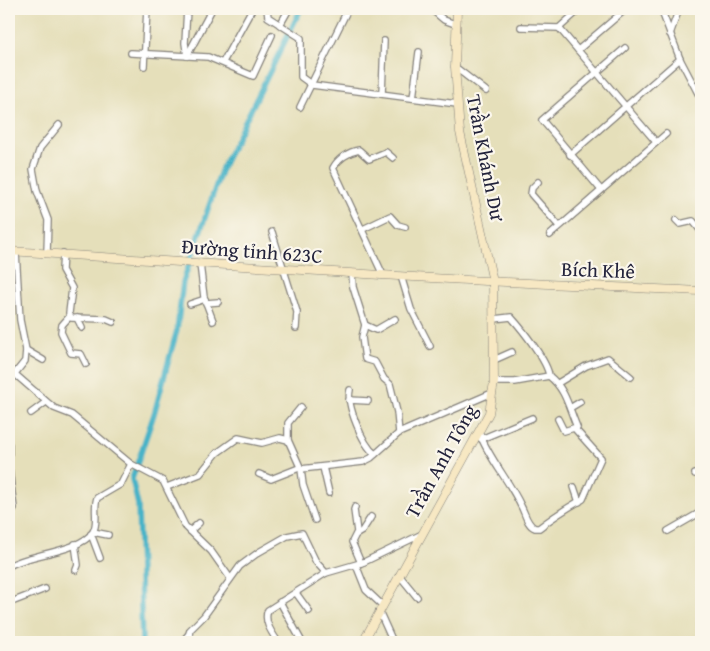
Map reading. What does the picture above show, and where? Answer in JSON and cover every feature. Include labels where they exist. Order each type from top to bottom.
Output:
[{"type":"main road","name":"Trần Khánh Dư","points":[[457,9],[455,67],[460,132],[493,282]]},
{"type":"main road","name":"Đường tỉnh 623C","points":[[12,252],[63,253],[200,264],[493,282]]},
{"type":"main road","name":"Bích Khê","points":[[493,282],[701,291]]},
{"type":"main road","name":"Trần Anh Tông","points":[[363,642],[420,535],[480,435],[489,413],[494,382],[493,282]]},
{"type":"street","points":[[144,66],[147,9]]},
{"type":"street","points":[[186,9],[185,43],[187,56]]},
{"type":"street","points":[[187,56],[212,9]]},
{"type":"street","points":[[223,62],[252,9]]},
{"type":"street","points":[[267,9],[268,17],[301,38],[301,77],[312,85],[458,104]]},
{"type":"street","points":[[280,25],[289,9]]},
{"type":"street","points":[[431,9],[444,20],[455,24]]},
{"type":"street","points":[[522,27],[559,28],[580,9]]},
{"type":"street","points":[[578,50],[626,9]]},
{"type":"street","points":[[661,9],[680,59],[701,99]]},
{"type":"street","points":[[670,34],[678,9]]},
{"type":"street","points":[[300,106],[346,13]]},
{"type":"street","points":[[559,28],[656,142]]},
{"type":"street","points":[[131,53],[208,57],[252,76],[272,35]]},
{"type":"street","points":[[382,94],[384,41]]},
{"type":"street","points":[[601,190],[542,120],[625,48]]},
{"type":"street","points":[[413,98],[419,52]]},
{"type":"street","points":[[570,154],[680,59]]},
{"type":"street","points":[[455,67],[486,91]]},
{"type":"street","points":[[47,253],[48,220],[37,191],[33,169],[40,148],[59,125]]},
{"type":"street","points":[[550,235],[666,134]]},
{"type":"street","points":[[383,276],[363,229],[334,171],[334,166],[344,156],[355,150],[359,150],[369,159],[386,152],[393,158]]},
{"type":"street","points":[[538,182],[532,188],[531,194],[559,226]]},
{"type":"street","points":[[363,229],[390,216],[398,225],[405,227]]},
{"type":"street","points":[[676,220],[680,224],[693,221],[701,231]]},
{"type":"street","points":[[272,232],[297,312],[296,328]]},
{"type":"street","points":[[9,381],[16,375],[25,361],[26,350],[21,326],[12,252]]},
{"type":"street","points":[[63,253],[62,270],[72,288],[70,316],[64,321],[61,332],[71,353],[81,354],[86,364]]},
{"type":"street","points":[[200,264],[206,301],[214,321]]},
{"type":"street","points":[[352,273],[353,286],[365,325],[362,337],[365,359],[375,362],[384,379],[390,384],[399,433]]},
{"type":"street","points":[[401,276],[411,309],[430,346]]},
{"type":"street","points":[[190,304],[206,301],[218,302]]},
{"type":"street","points":[[70,316],[106,319],[113,322]]},
{"type":"street","points":[[494,318],[512,317],[549,367],[549,376]]},
{"type":"street","points":[[77,318],[82,328]]},
{"type":"street","points":[[365,325],[376,330],[395,319]]},
{"type":"street","points":[[26,350],[43,360]]},
{"type":"street","points":[[494,360],[512,352]]},
{"type":"street","points":[[558,383],[586,366],[608,358],[631,377]]},
{"type":"street","points":[[16,375],[54,408],[72,415],[134,465],[163,481],[183,522],[211,551],[230,578]]},
{"type":"street","points":[[494,382],[514,382],[549,376],[558,383],[570,408],[577,427],[575,429]]},
{"type":"street","points":[[350,390],[349,400],[358,426],[369,448],[375,454]]},
{"type":"street","points":[[259,474],[274,478],[281,473],[300,469],[363,462],[399,433],[492,394]]},
{"type":"street","points":[[349,400],[368,401]]},
{"type":"street","points":[[31,412],[46,402]]},
{"type":"street","points":[[570,408],[580,402]]},
{"type":"street","points":[[301,407],[288,422],[288,440],[300,469],[303,485],[315,520]]},
{"type":"street","points":[[532,418],[480,435],[490,456],[512,488],[531,526],[539,528],[563,513],[570,505],[579,502],[586,495],[594,471],[601,458],[575,429]]},
{"type":"street","points":[[558,419],[564,432],[575,429]]},
{"type":"street","points":[[167,487],[200,474],[217,453],[234,439],[262,443],[280,438],[288,440]]},
{"type":"street","points":[[9,445],[9,455]]},
{"type":"street","points":[[100,558],[92,533],[97,498],[121,484],[134,465]]},
{"type":"street","points":[[323,467],[329,493]]},
{"type":"street","points":[[9,470],[14,508],[9,514]]},
{"type":"street","points":[[695,474],[701,472]]},
{"type":"street","points":[[574,487],[579,502]]},
{"type":"street","points":[[355,507],[357,534]]},
{"type":"street","points":[[668,531],[701,512]]},
{"type":"street","points":[[371,517],[352,542],[366,590],[380,608],[393,642]]},
{"type":"street","points":[[190,531],[198,523]]},
{"type":"street","points":[[182,642],[212,606],[240,566],[258,552],[287,536],[298,532],[302,533],[316,562],[326,573]]},
{"type":"street","points":[[9,563],[75,544],[92,533],[108,535]]},
{"type":"street","points":[[278,642],[268,626],[267,614],[280,602],[326,573],[344,566],[359,564],[420,535]]},
{"type":"street","points":[[75,544],[78,565],[76,570]]},
{"type":"street","points":[[399,575],[417,597]]},
{"type":"street","points":[[9,604],[45,589]]},
{"type":"street","points":[[296,592],[308,611]]},
{"type":"street","points":[[280,602],[302,642]]},
{"type":"street","points":[[189,634],[193,642]]},
{"type":"waterway","points":[[142,642],[138,505],[132,479],[154,414],[177,330],[183,282],[222,168],[301,9]]}]
